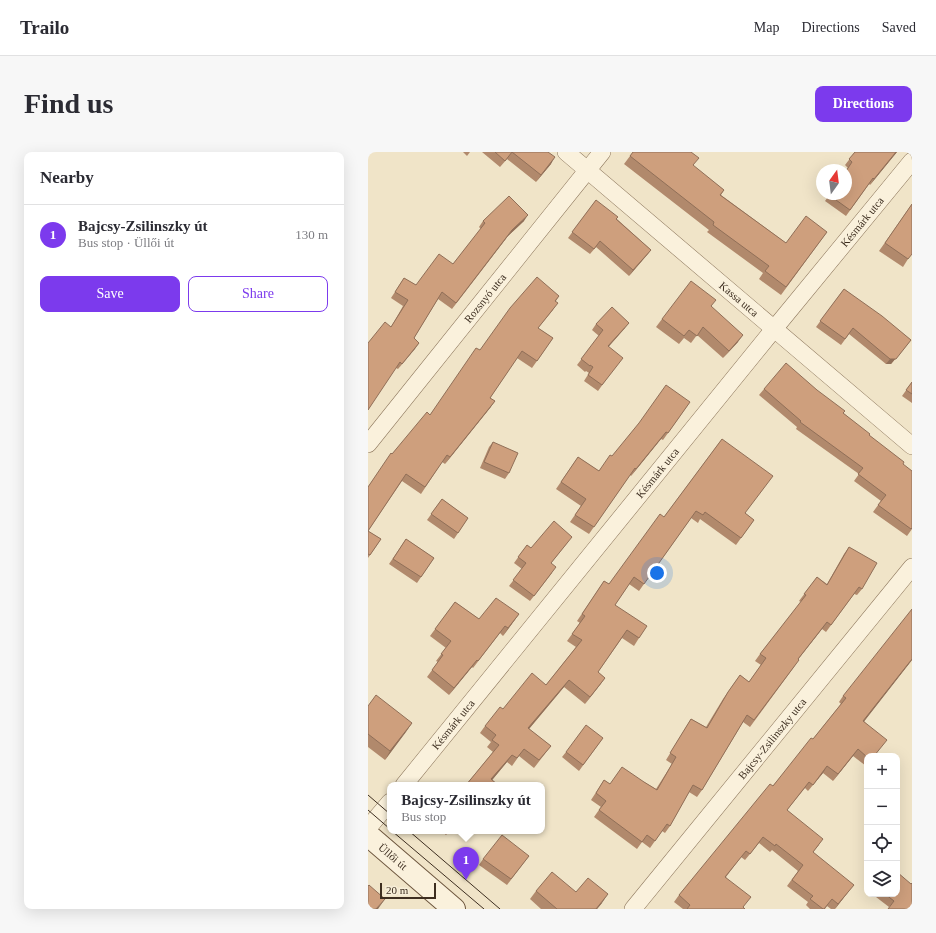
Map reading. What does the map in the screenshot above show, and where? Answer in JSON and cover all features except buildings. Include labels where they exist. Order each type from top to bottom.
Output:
[{"type":"main road","name":"Üllői út","points":[[368,835],[454,909]]},
{"type":"street","name":"Kassa utca","points":[[566,152],[912,446]]},
{"type":"street","name":"Rozsnyó utca","points":[[368,444],[602,152]]},
{"type":"street","name":"Késmárk utca","points":[[406,782],[774,329],[912,162]]},
{"type":"street","name":"Bajcsy-Zsilinszky utca","points":[[633,909],[912,567]]},
{"type":"street","points":[[368,828],[387,806]]},
{"type":"tram line","points":[[368,795],[387,811]]},
{"type":"tram line","points":[[368,810],[387,826]]},
{"type":"tram line","points":[[396,834],[484,909]]},
{"type":"tram line","points":[[412,834],[500,909]]},
{"type":"place","name":"Bajcsy-Zsilinszky út","points":[[466,880]]}]
